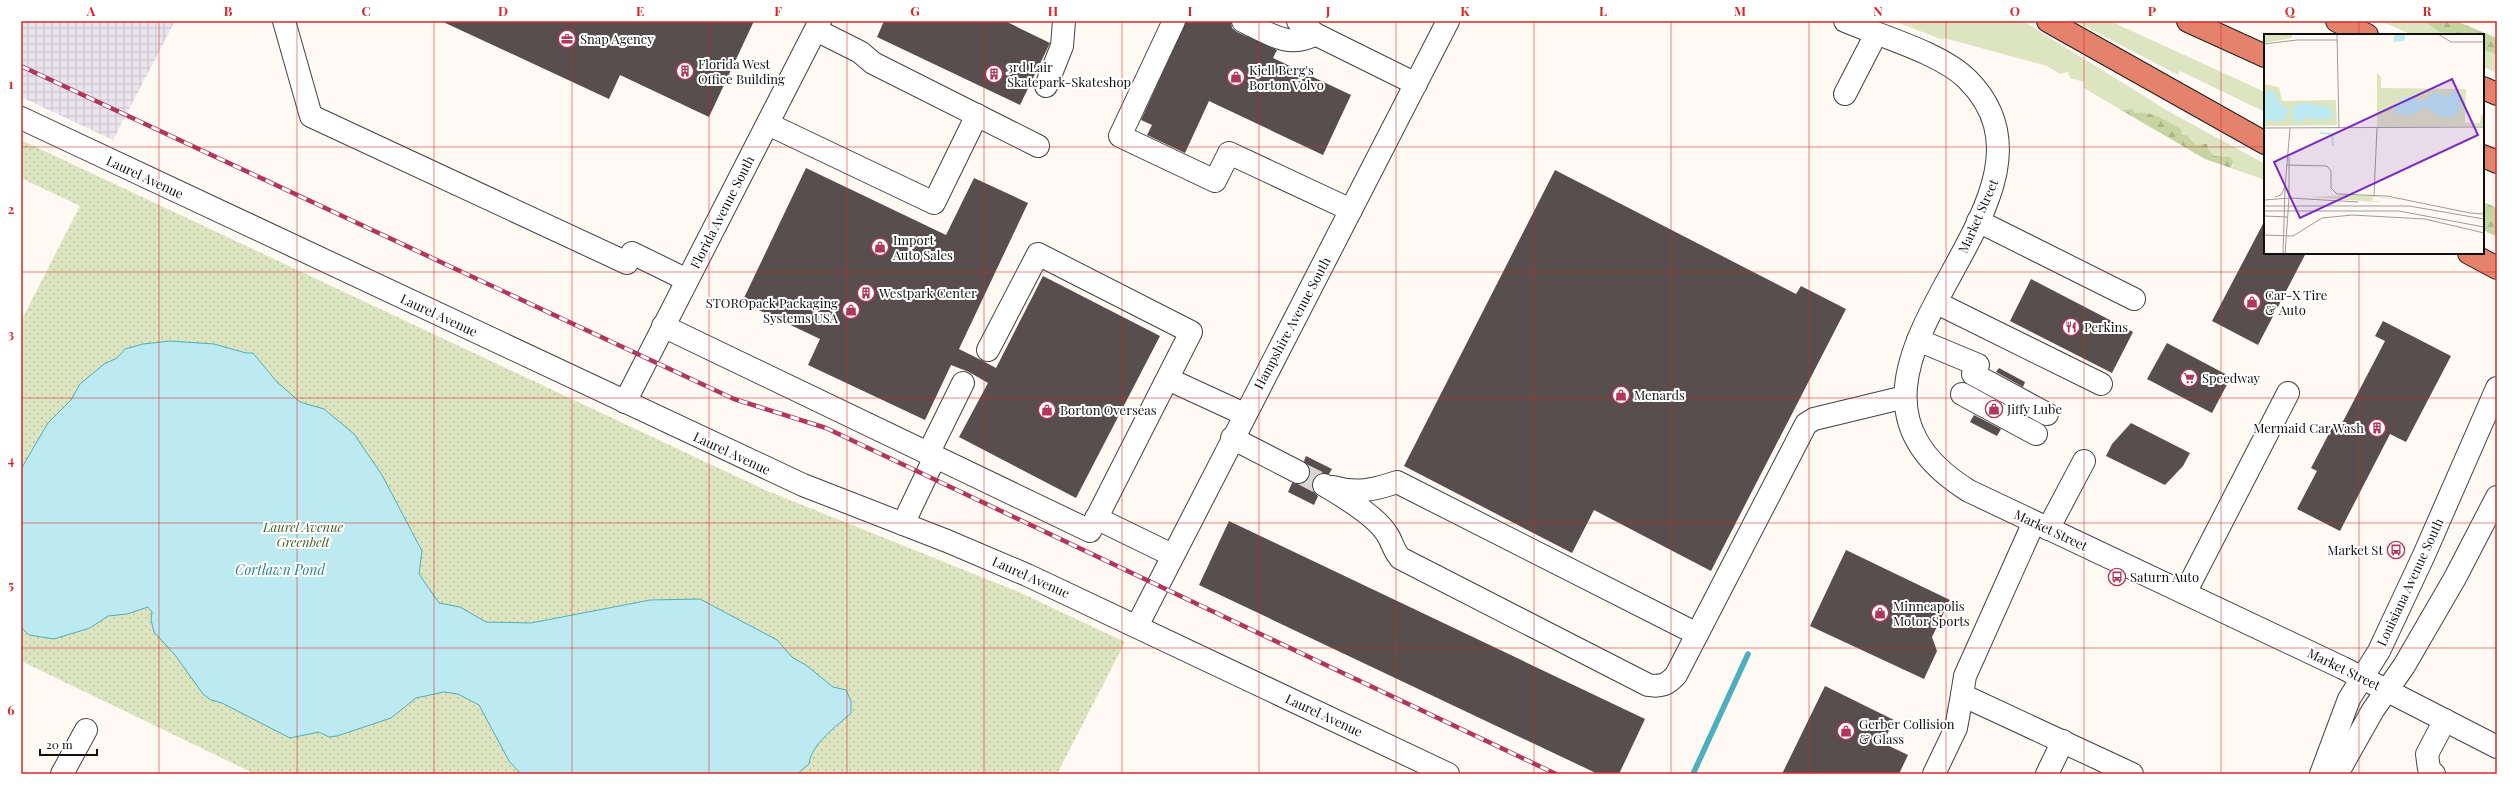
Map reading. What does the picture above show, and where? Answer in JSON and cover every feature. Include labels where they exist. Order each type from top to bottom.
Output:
[{"type":"highway","points":[[2048,21],[2264,142]]},
{"type":"highway","points":[[2188,21],[2264,56]]},
{"type":"highway","points":[[2337,21],[2365,34]]},
{"type":"highway","points":[[2484,88],[2497,94]]},
{"type":"highway","points":[[2484,156],[2497,162]]},
{"type":"highway","points":[[2471,254],[2497,268]]},
{"type":"street","points":[[284,21],[311,116],[630,258],[687,280]]},
{"type":"street","points":[[1046,86],[1062,46],[1064,21]]},
{"type":"street","points":[[1174,21],[1120,136],[1215,181],[1229,153],[1351,210]]},
{"type":"street","points":[[1243,21],[1291,42],[1307,39],[1315,34]]},
{"type":"street","points":[[1298,21],[1315,34],[1416,84]]},
{"type":"street","name":"Hampshire Avenue South","points":[[1137,626],[1244,414],[1448,21]]},
{"type":"street","points":[[1845,21],[1876,34],[1845,94]]},
{"type":"street","points":[[816,24],[860,52],[874,63],[1038,146]]},
{"type":"street","name":"Florida Avenue South","points":[[625,402],[768,124],[816,24]]},
{"type":"street","name":"Market Street","points":[[1876,34],[1941,61],[1966,78],[1987,105],[1997,132],[1997,174],[1994,187],[1918,340],[1906,375],[1905,397],[1910,427],[1925,455],[1934,466],[1969,491],[2387,690],[2497,747]]},
{"type":"street","points":[[768,124],[934,203],[977,115]]},
{"type":"street","name":"Laurel Avenue","points":[[21,118],[803,485],[1027,575],[1448,774]]},
{"type":"street","points":[[1978,221],[2134,299]]},
{"type":"street","points":[[663,326],[1090,531],[1191,332],[1038,254],[988,350]]},
{"type":"street","points":[[1937,302],[2101,384]]},
{"type":"street","points":[[1918,340],[1970,379],[2042,424]]},
{"type":"street","points":[[1168,379],[1244,414]]},
{"type":"street","points":[[903,524],[963,383]]},
{"type":"street","name":"Louisiana Avenue South","points":[[2321,774],[2349,699],[2379,651],[2424,555],[2497,388]]},
{"type":"street","points":[[2185,594],[2288,393]]},
{"type":"street","points":[[1697,634],[1397,482],[1373,491],[1349,492],[1324,485],[1346,499],[1380,526],[1388,534],[1392,548],[1400,558],[1648,685],[1659,686],[1669,683],[1676,675],[1806,424],[1814,419],[1905,397]]},
{"type":"street","points":[[1232,438],[1298,472]]},
{"type":"street","points":[[1934,774],[1956,728],[1965,676],[2041,525],[2084,461]]},
{"type":"street","points":[[2338,774],[2373,710],[2387,690],[2455,578],[2497,497]]},
{"type":"street","points":[[1096,518],[1172,555]]},
{"type":"street","points":[[1962,695],[2132,774]]},
{"type":"street","points":[[2434,774],[2429,769],[2427,754],[2445,720]]},
{"type":"street","points":[[62,774],[86,730]]},
{"type":"street","points":[[2047,774],[2063,741]]},
{"type":"shaded area","points":[[21,21],[175,21],[113,140],[21,97]]},
{"type":"green space","points":[[1894,21],[2023,21],[2168,111],[2264,163],[2264,180],[2231,168],[2233,165],[2222,157],[2214,156],[2210,152],[2199,147],[2190,137],[2155,116],[2148,113],[2135,113],[2132,109],[2121,110],[2084,88],[2084,82],[2070,78],[2068,72],[2060,74],[2047,66],[1944,38],[1943,40]]},
{"type":"green space","points":[[2075,21],[2110,21],[2264,92],[2264,112],[2180,71],[2178,75]]},
{"type":"green space","points":[[2381,21],[2424,21],[2439,32],[2456,32],[2460,34],[2410,34]]},
{"type":"green space","points":[[2424,21],[2456,21],[2497,38],[2497,57],[2494,53],[2484,51],[2484,34],[2439,32]]},
{"type":"green space","points":[[2484,51],[2494,53],[2497,57],[2497,73],[2484,67]]},
{"type":"green space","points":[[2132,109],[2135,113],[2141,112],[2153,115],[2181,129],[2182,134],[2188,136],[2196,145],[2207,144],[2208,149],[2214,156],[2230,157],[2233,161],[2231,168],[2205,159],[2121,110]]},
{"type":"green space","name":"Laurel Avenue Greenbelt","points":[[21,140],[765,490],[1021,593],[1125,642],[1057,774],[255,774],[21,661],[21,321],[80,206],[21,178]]},
{"type":"green space","points":[[2486,203],[2497,208],[2497,237],[2484,230],[2484,204]]},
{"type":"water","name":"Cortlawn Pond","points":[[170,341],[214,344],[246,353],[253,353],[277,382],[300,402],[324,409],[354,434],[382,475],[422,551],[419,574],[439,603],[460,607],[486,622],[531,623],[650,600],[700,599],[777,640],[793,658],[806,665],[833,687],[846,690],[851,701],[851,713],[819,743],[814,749],[809,764],[797,774],[521,774],[509,761],[479,705],[458,694],[444,692],[416,698],[391,718],[337,736],[329,737],[319,732],[290,738],[222,703],[211,700],[203,694],[175,655],[154,632],[151,620],[152,612],[148,607],[127,614],[108,616],[90,628],[54,639],[29,635],[21,627],[21,469],[48,423],[71,400],[80,384],[104,364],[117,358],[125,349],[143,344]]},
{"type":"building","name":"Florida West Office Building","points":[[441,21],[754,21],[709,117],[620,75],[609,99]]},
{"type":"building","name":"3rd Lair Skatepark-Skateshop","points":[[884,21],[1005,21],[1050,43],[1020,105],[877,37]]},
{"type":"building","name":"Kjell Berg's Borton Volvo","points":[[1186,21],[1231,21],[1232,28],[1237,32],[1277,50],[1273,58],[1351,95],[1323,155],[1209,101],[1185,153],[1147,135],[1152,125],[1141,120]]},
{"type":"building","name":"Westpark Center","points":[[806,168],[946,235],[974,178],[1028,203],[959,349],[996,368],[1043,276],[1160,336],[1076,498],[959,437],[988,383],[969,372],[951,365],[925,420],[808,365],[820,339],[742,302]]},
{"type":"building","name":"Menards","points":[[1555,170],[1796,294],[1801,286],[1846,309],[1711,571],[1594,510],[1572,553],[1404,466]]},
{"type":"building","name":"Car-X Tire & Auto","points":[[2264,222],[2264,254],[2305,254],[2258,345],[2212,321]]},
{"type":"building","name":"Perkins","points":[[2031,279],[2133,332],[2112,373],[2010,321]]},
{"type":"building","name":"Mermaid Car Wash","points":[[2383,321],[2451,356],[2406,442],[2390,434],[2340,531],[2297,509],[2317,471],[2311,468],[2333,426],[2339,429],[2385,341],[2375,336]]},
{"type":"building","name":"Speedway","points":[[2167,343],[2231,377],[2212,413],[2147,379]]},
{"type":"building","points":[[1999,368],[2025,382],[2023,387],[1996,372]]},
{"type":"building","points":[[1974,415],[2001,429],[1997,436],[1970,422]]},
{"type":"building","points":[[2131,423],[2190,453],[2183,466],[2165,485],[2106,456],[2112,444]]},
{"type":"building","points":[[1306,456],[1332,469],[1329,474],[1318,474],[1313,479],[1313,491],[1318,496],[1314,505],[1288,492],[1292,483],[1299,484],[1309,478],[1310,471],[1304,461]]},
{"type":"building","points":[[1229,521],[1645,719],[1619,774],[1598,774],[1199,585]]},
{"type":"building","name":"Minneapolis Motor Sports","points":[[1846,550],[1950,600],[1932,637],[1937,651],[1924,679],[1810,626]]},
{"type":"building","name":"Gerber Collision & Glass","points":[[1825,686],[1894,720],[1883,743],[1908,755],[1899,774],[1782,774]]},
{"type":"waterway","points":[[1693,774],[1748,654]]},
{"type":"tunnel","points":[[1298,472],[1324,485]]},
{"type":"railway","points":[[21,66],[734,399],[826,428],[1556,774]]},
{"type":"place","name":"Snap Agency","points":[[567,39]]},
{"type":"place","name":"Florida West Office Building","points":[[685,71]]},
{"type":"place","name":"3rd Lair Skatepark-Skateshop","points":[[994,74]]},
{"type":"place","name":"Kjell Berg's Borton Volvo","points":[[1236,77]]},
{"type":"place","name":"Import Auto Sales","points":[[880,247]]},
{"type":"place","name":"Westpark Center","points":[[866,293]]},
{"type":"place","name":"Car-X Tire & Auto","points":[[2252,302]]},
{"type":"place","name":"STOROpack Packaging Systems USA","points":[[851,310]]},
{"type":"place","name":"Perkins","points":[[2071,327]]},
{"type":"place","name":"Speedway","points":[[2189,378]]},
{"type":"place","name":"Menards","points":[[1621,395]]},
{"type":"place","name":"Jiffy Lube","points":[[1994,409]]},
{"type":"place","name":"Borton Overseas","points":[[1047,410]]},
{"type":"place","name":"Mermaid Car Wash","points":[[2377,428]]},
{"type":"place","name":"Market St","points":[[2396,550]]},
{"type":"place","name":"Saturn Auto","points":[[2117,577]]},
{"type":"place","name":"Minneapolis Motor Sports","points":[[1880,613]]},
{"type":"place","name":"Gerber Collision & Glass","points":[[1846,731]]}]
